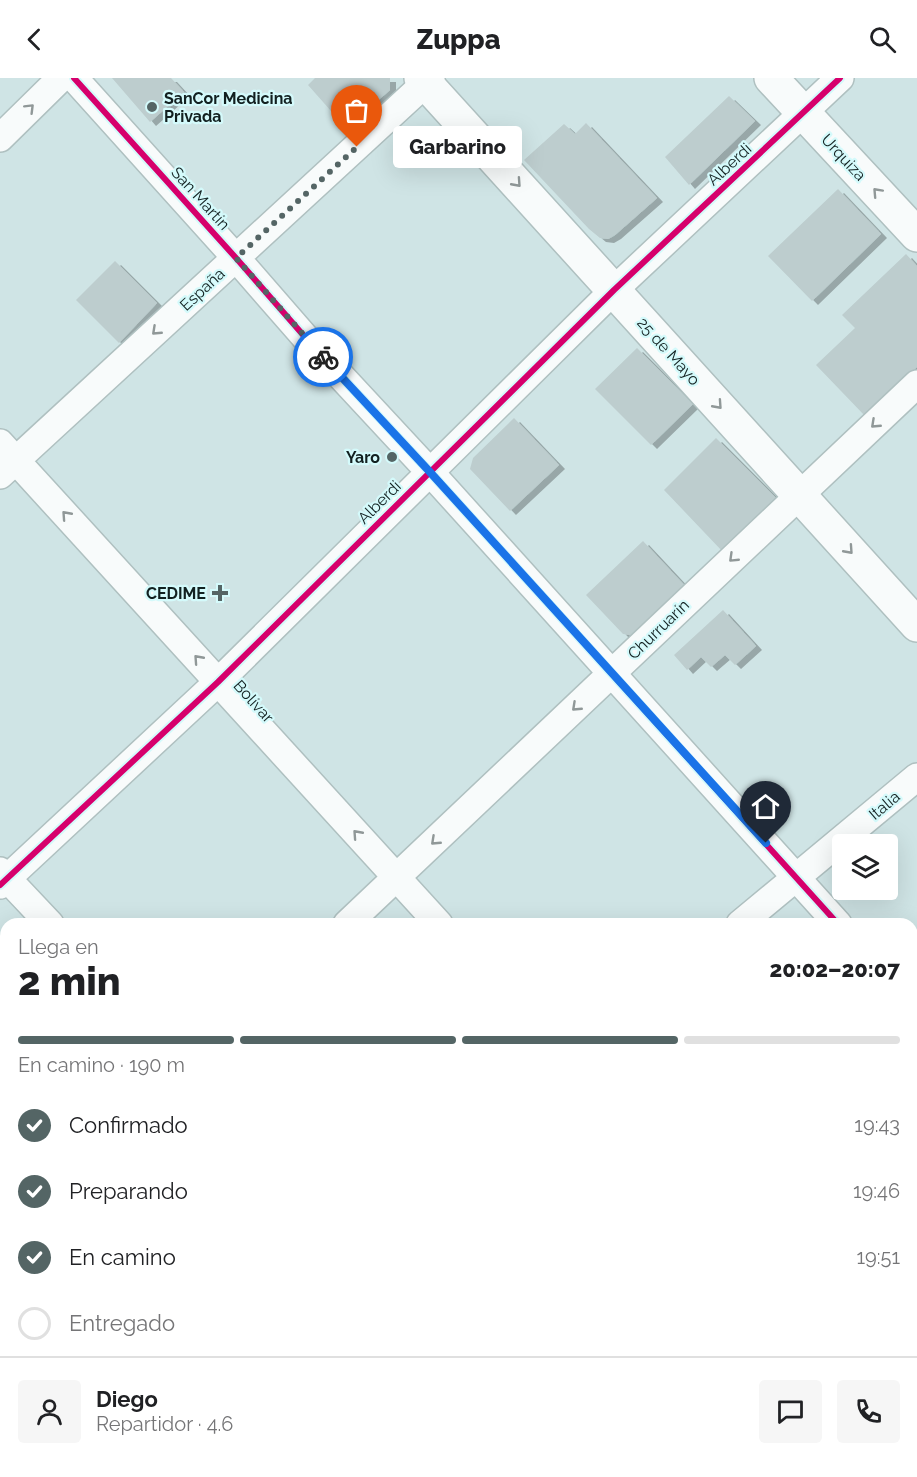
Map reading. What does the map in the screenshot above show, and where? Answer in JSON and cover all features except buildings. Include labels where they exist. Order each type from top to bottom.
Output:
[{"type":"street","points":[[0,138],[61,78]]},
{"type":"street","name":"San Martín","points":[[74,78],[311,344],[429,471],[833,918]]},
{"type":"street","name":"Urquiza","points":[[771,78],[917,234]]},
{"type":"street","name":"Alberdi","points":[[2,878],[218,681],[614,290],[840,78]]},
{"type":"street","name":"España","points":[[5,459],[236,258],[426,80]]},
{"type":"street","name":"25 de Mayo","points":[[426,80],[917,625]]},
{"type":"street","name":"Churruarín","points":[[353,918],[917,384]]},
{"type":"street","name":"Bolívar","points":[[5,459],[218,681],[434,918]]},
{"type":"street","name":"Italia","points":[[747,918],[917,777]]},
{"type":"street","points":[[2,878],[44,918]]},
{"type":"cycle path","points":[[74,78],[311,344],[429,471],[833,918]]},
{"type":"cycle path","points":[[0,885],[218,682],[614,290],[840,78]]},
{"type":"way so far","points":[[323,357],[236,258],[357,147]]},
{"type":"place","name":"SanCor Medicina Privada","points":[[152,107]]},
{"type":"place","name":"Garbarino","points":[[357,147]]},
{"type":"place","name":"Yaro","points":[[392,457]]},
{"type":"place","name":"CEDIME","points":[[220,593]]},
{"type":"route","points":[[323,357],[766,843]]}]
